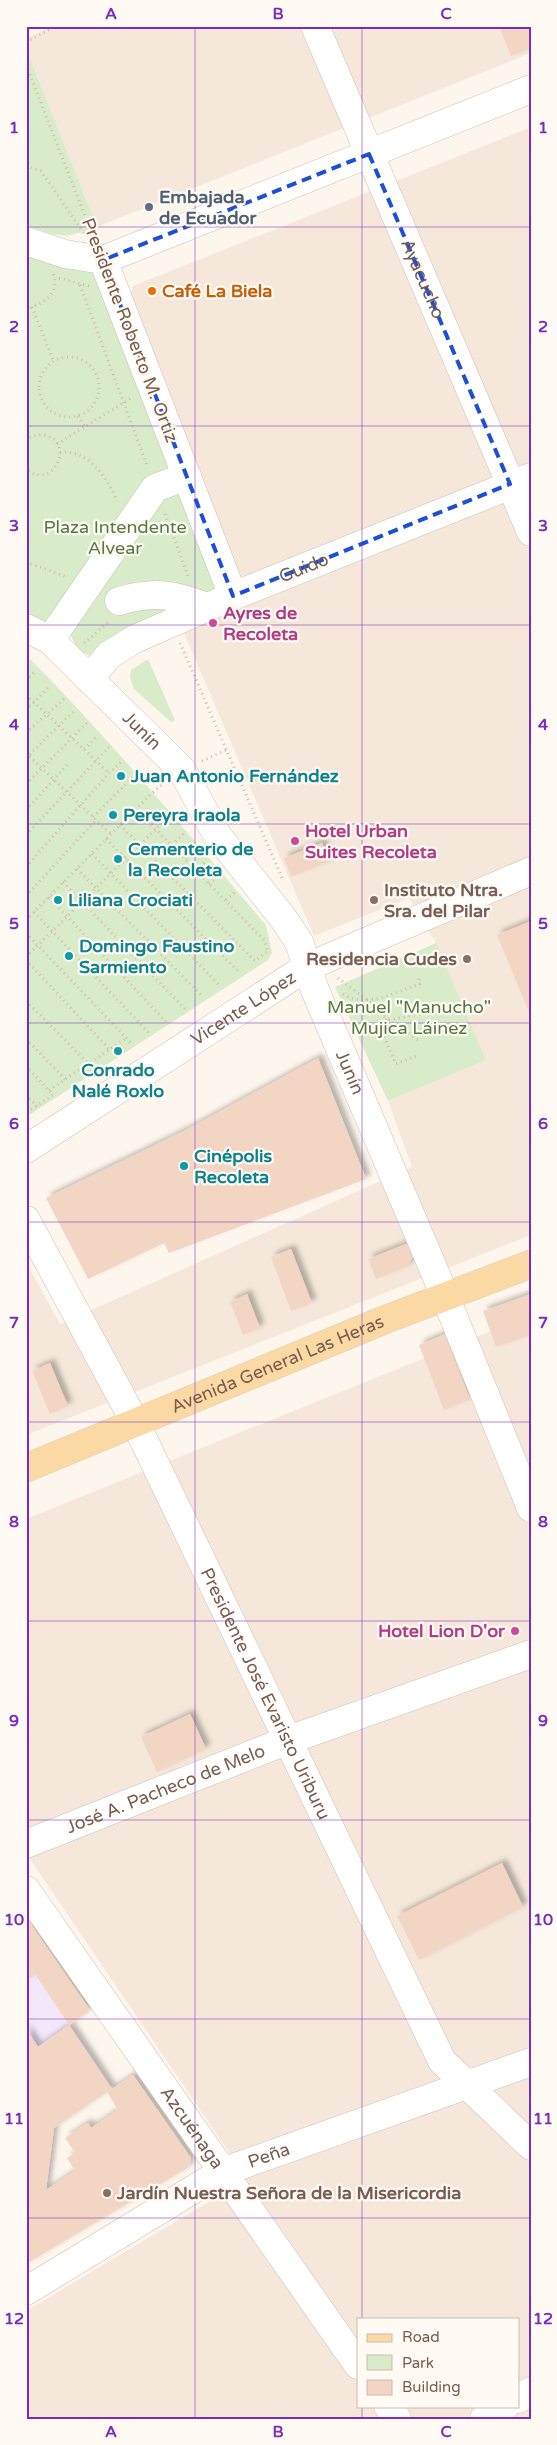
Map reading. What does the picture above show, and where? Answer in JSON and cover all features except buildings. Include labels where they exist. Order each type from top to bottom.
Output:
[{"type":"main road","name":"Avenida General Las Heras","points":[[26,1468],[445,1296],[531,1264]]},
{"type":"street","name":"Ayacucho","points":[[315,26],[369,154],[520,480],[531,532]]},
{"type":"street","points":[[26,241],[65,254],[107,272],[369,154],[531,89]]},
{"type":"street","name":"Presidente Roberto M. Ortiz","points":[[107,272],[233,596]]},
{"type":"street","points":[[48,642],[155,488],[186,476]]},
{"type":"street","name":"Guido","points":[[89,679],[100,664],[134,639],[233,596],[520,480]]},
{"type":"street","points":[[115,611],[140,595],[159,594],[175,596],[207,607]]},
{"type":"street","name":"Junín","points":[[48,642],[89,679],[182,770],[217,835],[282,918],[313,964],[531,1508]]},
{"type":"street","points":[[133,697],[186,748],[182,770]]},
{"type":"street","name":"Vicente López","points":[[26,1149],[313,964],[531,872]]},
{"type":"street","name":"Presidente José Evaristo Uriburu","points":[[26,1220],[136,1424],[286,1741],[442,2061],[531,2146]]},
{"type":"street","name":"José A. Pacheco de Melo","points":[[26,1844],[286,1741],[531,1654]]},
{"type":"street","name":"Azcuénaga","points":[[26,1890],[357,2363]]},
{"type":"street","name":"Peña","points":[[26,2291],[222,2172],[464,2084],[531,2062]]},
{"type":"street","points":[[520,2398],[531,2391]]},
{"type":"street","points":[[389,2408],[397,2419]]},
{"type":"street","points":[[484,2419],[502,2408]]},
{"type":"path","points":[[26,42],[56,26]]},
{"type":"path","name":"Presidente Roberto M. Ortiz","points":[[26,65],[107,272]]},
{"type":"path","points":[[26,166],[41,171],[107,272],[94,287],[54,276]]},
{"type":"path","points":[[26,310],[49,298],[55,285],[54,276],[50,268]]},
{"type":"path","points":[[80,284],[188,577]]},
{"type":"path","points":[[32,307],[53,360]]},
{"type":"path","points":[[67,356],[82,359],[96,372],[99,387],[96,402],[89,410],[78,416],[61,416],[53,413],[41,400],[38,382],[46,366],[53,360],[67,356]]},
{"type":"path","points":[[57,444],[151,385]]},
{"type":"path","points":[[78,416],[85,427]]},
{"type":"path","points":[[26,441],[41,434],[47,436],[57,444],[60,453],[59,462],[50,472],[43,475],[26,469]]},
{"type":"path","points":[[60,453],[65,452],[86,459],[101,473],[113,490],[125,531]]},
{"type":"path","points":[[26,477],[30,472]]},
{"type":"path","points":[[26,562],[88,585]]},
{"type":"path","points":[[48,642],[115,611]]},
{"type":"path","points":[[171,623],[285,885]]},
{"type":"path","points":[[26,681],[34,672]]},
{"type":"path","points":[[26,710],[50,686]]},
{"type":"path","points":[[26,694],[109,773]]},
{"type":"path","points":[[26,733],[65,698]]},
{"type":"path","points":[[74,711],[27,755],[111,834]]},
{"type":"path","points":[[26,784],[86,723]]},
{"type":"path","points":[[84,749],[97,737]]},
{"type":"path","points":[[26,835],[109,747]]},
{"type":"path","points":[[26,867],[80,805],[121,762]]},
{"type":"path","points":[[26,810],[69,764]]},
{"type":"path","points":[[26,896],[94,818],[133,777]]},
{"type":"path","points":[[26,920],[152,792]]},
{"type":"path","points":[[120,825],[255,961],[268,951],[264,940],[244,918],[136,809]]},
{"type":"path","points":[[110,1050],[26,959],[110,872],[169,816]]},
{"type":"path","points":[[172,845],[184,833]]},
{"type":"path","points":[[106,839],[239,972]]},
{"type":"path","points":[[184,858],[197,847]]},
{"type":"path","points":[[92,854],[220,986]]},
{"type":"path","points":[[196,870],[208,860]]},
{"type":"path","points":[[77,869],[203,997]]},
{"type":"path","points":[[209,884],[220,875]]},
{"type":"path","points":[[63,882],[185,1009]]},
{"type":"path","points":[[226,900],[236,892]]},
{"type":"path","points":[[49,897],[166,1022]]},
{"type":"path","points":[[34,912],[149,1033]]},
{"type":"path","points":[[244,918],[247,914]]},
{"type":"path","points":[[26,933],[133,1045]]},
{"type":"path","points":[[313,964],[369,1001],[388,1020],[418,1040]]},
{"type":"path","points":[[351,1000],[369,1001],[420,984],[419,978]]},
{"type":"path","points":[[26,1001],[89,1064]]},
{"type":"path","points":[[416,1056],[396,1064],[381,1030],[388,1020],[421,1014],[444,1003]]},
{"type":"path","points":[[49,1090],[127,1038]]},
{"type":"path","points":[[26,1039],[65,1079]]},
{"type":"path","points":[[26,1066],[53,1095],[26,1113]]},
{"type":"path","points":[[26,1095],[37,1106]]},
{"type":"highlighted area","points":[[369,154],[510,484],[233,596],[103,260]]},
{"type":"shaded area","points":[[51,26],[531,26],[531,53],[97,227],[26,48],[26,39]]},
{"type":"shaded area","points":[[531,127],[531,1235],[26,1435],[26,1262],[60,1324],[412,1167],[388,1101],[486,1060],[436,943],[409,898],[314,936],[184,633],[243,608],[128,299],[133,286]]},
{"type":"shaded area","points":[[531,1315],[531,2419],[26,2419],[26,2311],[247,2179],[26,1853],[26,1519]]},
{"type":"shaded area","points":[[26,1917],[90,2010],[26,2055]]},
{"type":"green space","points":[[26,48],[97,227],[76,234],[55,235],[26,225]]},
{"type":"green space","name":"Plaza Intendente Alvear","points":[[26,252],[66,267],[109,275],[230,590],[93,657],[77,647],[70,630],[37,634],[26,628]]},
{"type":"green space","name":"Cementerio de la Recoleta","points":[[26,655],[119,754],[266,925],[272,953],[268,960],[26,1117]]},
{"type":"green space","points":[[148,659],[175,720],[171,722],[134,689],[130,677],[131,670]]},
{"type":"green space","name":"Manuel \"Manucho\" Mujica Láinez","points":[[436,943],[486,1060],[388,1101],[335,987]]},
{"type":"place","name":"Embajada de Ecuador","points":[[149,207]]},
{"type":"place","name":"Café La Biela","points":[[152,291]]},
{"type":"place","name":"Ayres de Recoleta","points":[[213,623]]},
{"type":"place","name":"Juan Antonio Fernández","points":[[121,776]]},
{"type":"place","name":"Pereyra Iraola","points":[[113,815]]},
{"type":"place","name":"Hotel Urban Suites Recoleta","points":[[295,841]]},
{"type":"place","name":"Cementerio de la Recoleta","points":[[118,859]]},
{"type":"place","name":"Liliana Crociati","points":[[58,900]]},
{"type":"place","name":"Instituto Ntra. Sra. del Pilar","points":[[374,900]]},
{"type":"place","name":"Domingo Faustino Sarmiento","points":[[69,956]]},
{"type":"place","name":"Residencia Cudes","points":[[467,959]]},
{"type":"place","name":"Conrado Nalé Roxlo","points":[[118,1051]]},
{"type":"place","name":"Cinépolis Recoleta","points":[[184,1166]]},
{"type":"place","name":"Hotel Lion D'or","points":[[515,1631]]},
{"type":"place","name":"Jardín Nuestra Señora de la Misericordia","points":[[107,2193]]}]
